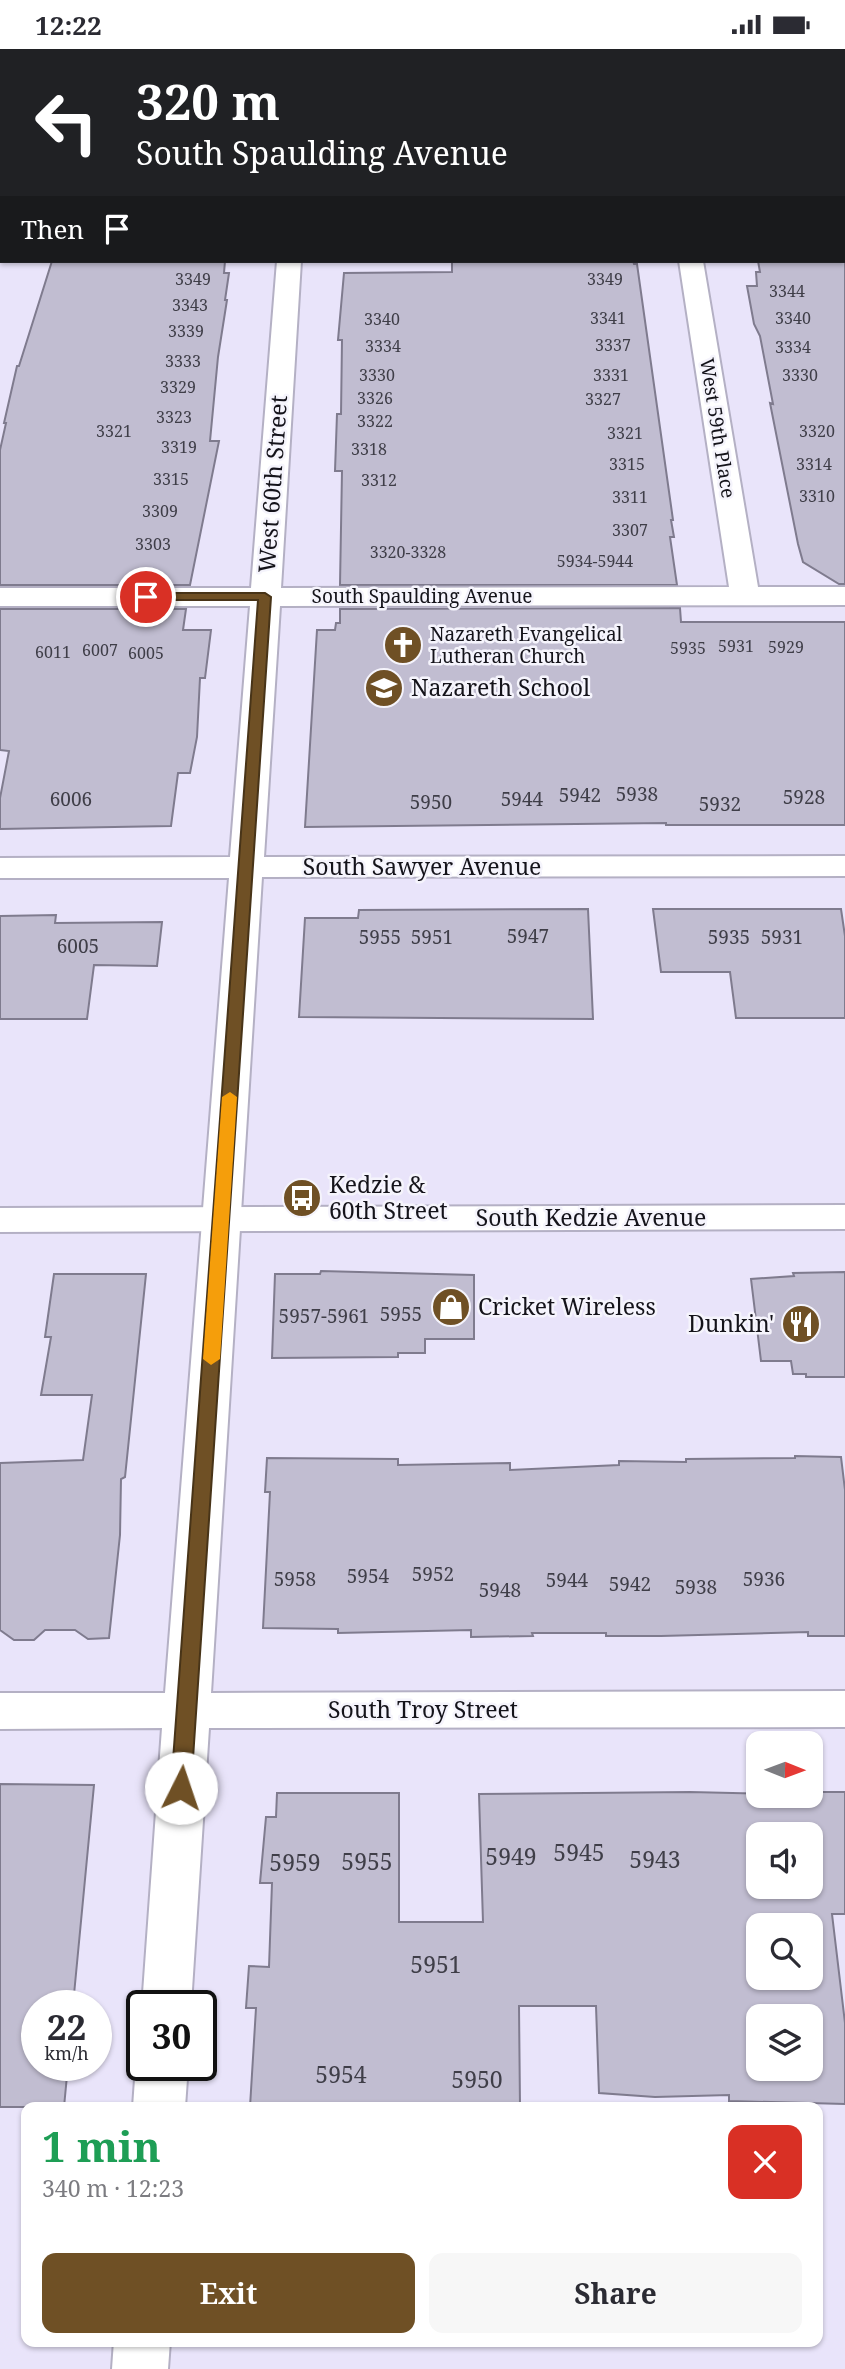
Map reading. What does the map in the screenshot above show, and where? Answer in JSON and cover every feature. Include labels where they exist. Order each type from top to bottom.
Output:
[{"type":"street","name":"West 60th Street","points":[[167,1990],[289,263]]},
{"type":"street","name":"West 59th Place","points":[[691,263],[745,596]]},
{"type":"street","name":"South Spaulding Avenue","points":[[0,597],[845,596]]},
{"type":"street","name":"South Sawyer Avenue","points":[[0,868],[845,866]]},
{"type":"street","name":"South Kedzie Avenue","points":[[0,1220],[845,1217]]},
{"type":"street","name":"South Troy Street","points":[[0,1711],[845,1709]]},
{"type":"street","points":[[159,2102],[161,2081]]},
{"type":"street","points":[[140,2369],[142,2347]]},
{"type":"building","points":[[51,263],[225,263],[224,273],[229,273],[227,300],[218,357],[210,441],[219,441],[190,585],[0,585],[0,450],[19,366]]},
{"type":"building","points":[[452,263],[637,264],[673,520],[674,537],[670,537],[677,585],[340,585],[342,471],[335,471],[337,414],[341,414],[342,340],[338,340],[344,273],[452,272]]},
{"type":"building","points":[[758,263],[845,263],[845,584],[839,584],[803,562],[798,544],[770,403],[773,404],[760,336],[754,324],[747,286],[757,286],[756,272],[760,272]]},
{"type":"building","points":[[680,608],[681,622],[845,622],[845,825],[666,823],[305,827],[317,630],[335,630],[336,623],[340,623],[340,609]]},
{"type":"building","points":[[0,609],[186,609],[183,630],[211,630],[205,678],[200,678],[197,737],[190,773],[178,773],[171,826],[0,829],[0,798],[9,751],[0,750]]},
{"type":"building","points":[[588,909],[593,1019],[299,1017],[305,918],[358,918],[359,910]]},
{"type":"building","points":[[653,909],[841,909],[845,936],[845,1018],[736,1018],[730,972],[661,972]]},
{"type":"building","points":[[56,915],[55,923],[162,922],[157,966],[94,965],[87,1019],[0,1019],[0,916]]},
{"type":"building","points":[[321,1271],[474,1275],[474,1339],[425,1339],[425,1353],[398,1353],[398,1357],[272,1358],[275,1274],[320,1274]]},
{"type":"building","name":"Dunkin'","points":[[845,1272],[845,1377],[806,1377],[806,1374],[793,1374],[791,1361],[761,1361],[751,1279],[794,1276],[793,1273]]},
{"type":"building","points":[[54,1274],[146,1274],[125,1477],[121,1479],[120,1535],[109,1638],[88,1639],[75,1630],[45,1630],[34,1640],[14,1640],[0,1630],[0,1463],[83,1460],[92,1395],[41,1395],[51,1337],[45,1337]]},
{"type":"building","points":[[841,1457],[845,1490],[845,1636],[808,1636],[808,1632],[661,1636],[532,1633],[533,1636],[471,1637],[471,1630],[338,1633],[338,1629],[263,1628],[270,1492],[265,1492],[267,1458],[398,1459],[398,1465],[510,1463],[510,1470],[619,1465],[619,1461],[686,1462],[686,1459]]},
{"type":"building","points":[[0,1784],[94,1785],[74,1990],[21,1990],[21,2081],[66,2081],[64,2102],[21,2102],[21,2107],[0,2107]]},
{"type":"building","points":[[823,1792],[845,1792],[845,1914],[832,1914],[845,2023],[845,2104],[729,2101],[729,2095],[655,2097],[599,2093],[596,2006],[519,2006],[520,2102],[250,2102],[256,2008],[246,2008],[249,1966],[269,1967],[272,1883],[260,1883],[266,1817],[276,1817],[277,1793],[399,1793],[399,1922],[483,1922],[479,1794],[746,1793],[746,1808],[823,1808]]},
{"type":"slow traffic","points":[[211,1359],[230,1097]]},
{"type":"place","name":"Nazareth Evangelical Lutheran Church","points":[[403,645]]},
{"type":"place","name":"Nazareth School","points":[[384,688]]},
{"type":"place","name":"Kedzie & 60th Street","points":[[302,1198]]},
{"type":"place","name":"Cricket Wireless","points":[[451,1307]]},
{"type":"place","name":"Dunkin'","points":[[801,1324]]},
{"type":"route","points":[[146,597],[265,597],[181,1788]]}]
